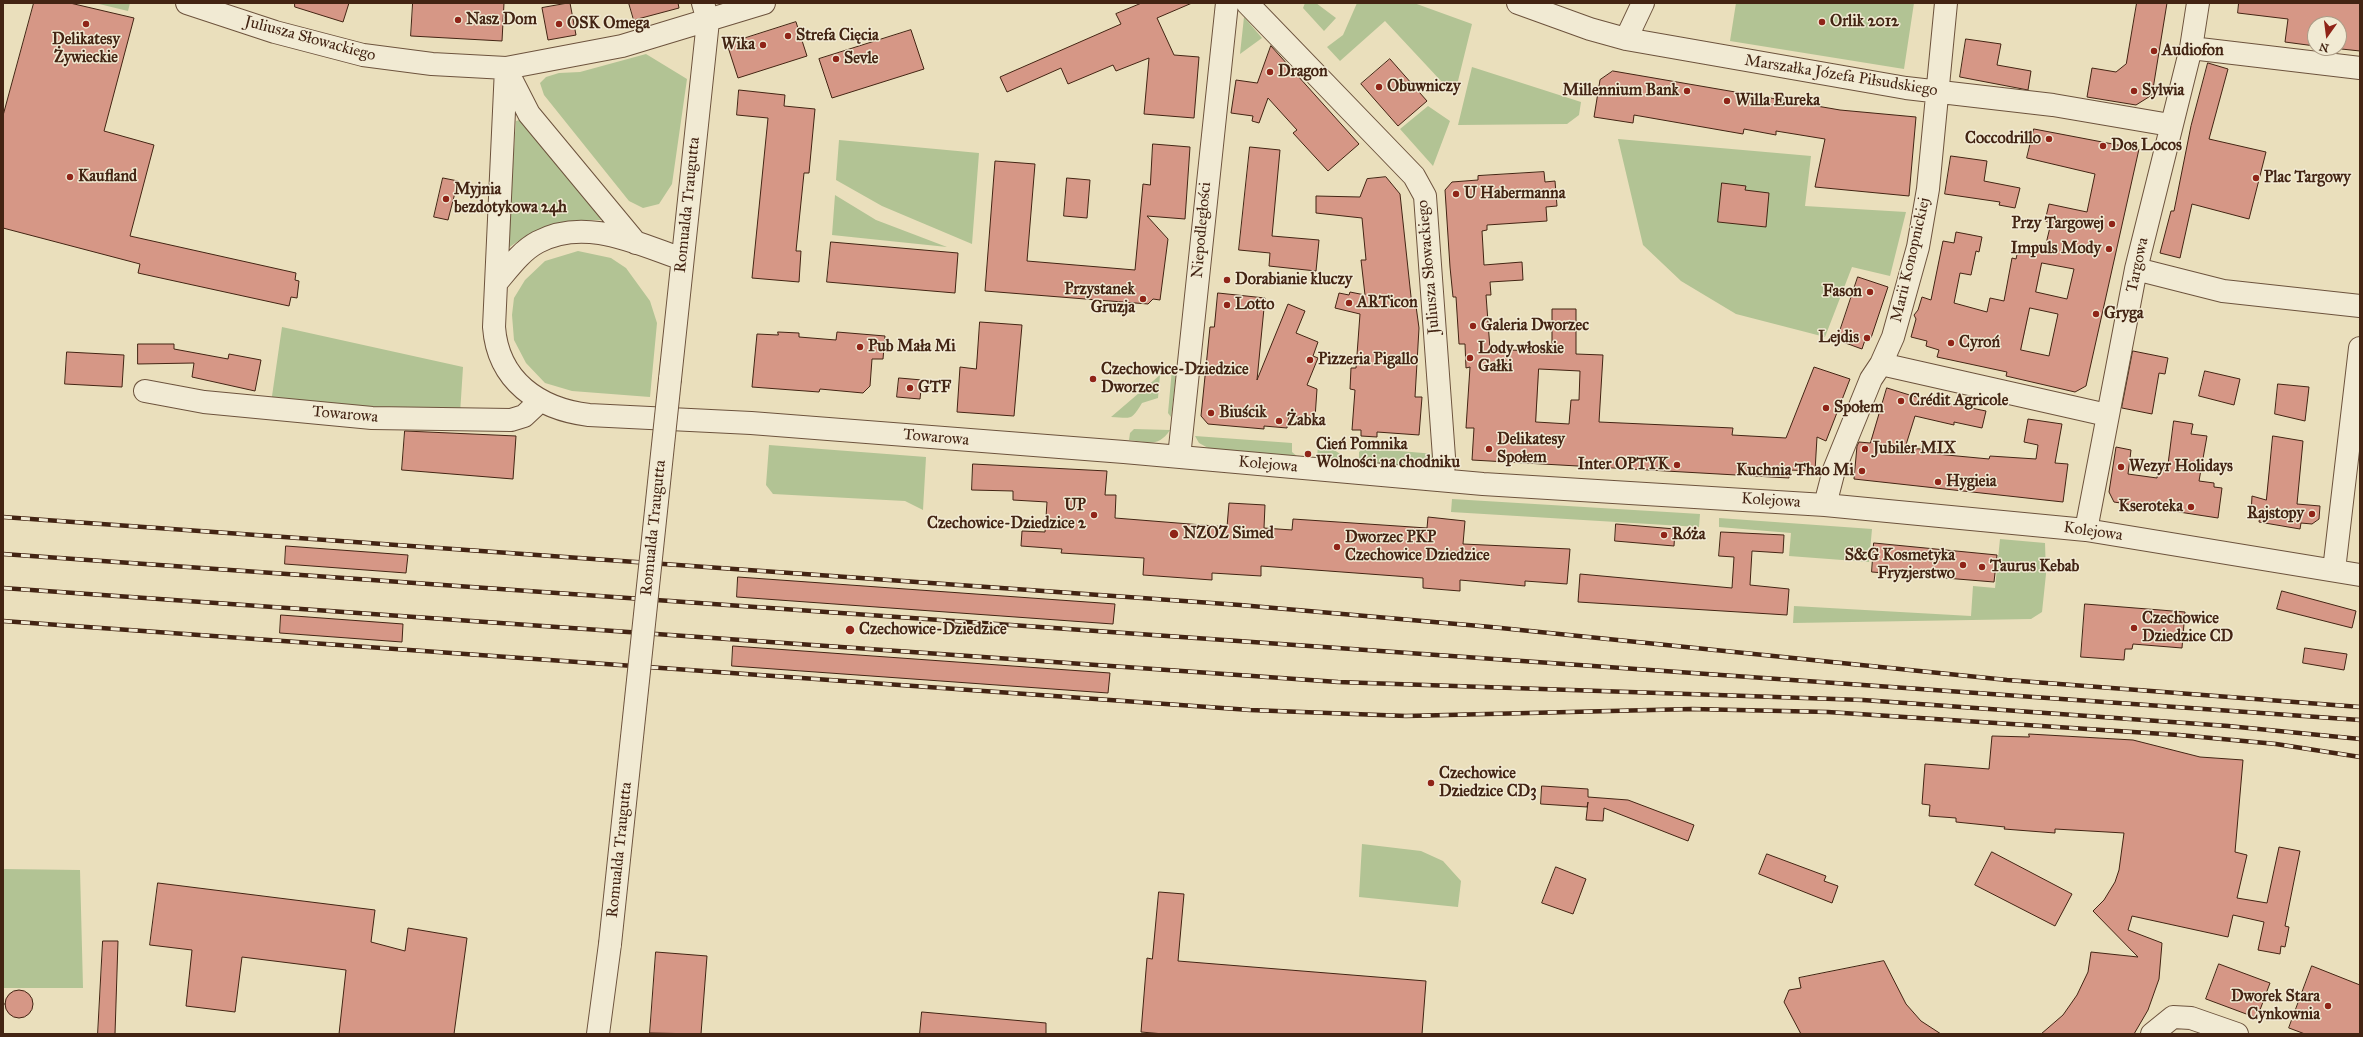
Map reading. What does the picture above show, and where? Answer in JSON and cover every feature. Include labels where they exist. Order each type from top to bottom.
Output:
[{"type":"street","name":"Juliusza Słowackiego","points":[[187,3],[275,32],[363,55],[432,64],[506,68],[622,46],[706,12],[764,3]]},
{"type":"street","name":"Niepodległości","points":[[1179,457],[1227,3]]},
{"type":"street","name":"Juliusza Słowackiego","points":[[1247,3],[1414,176],[1425,196],[1444,457],[1443,480]]},
{"type":"street","name":"Marszałka Józefa Piłsudskiego","points":[[1518,3],[1590,29],[1626,39],[1938,93],[2053,105],[2170,125]]},
{"type":"street","points":[[1626,39],[1644,3]]},
{"type":"street","name":"Marii Konopnickiej","points":[[1825,504],[1834,470],[1871,379],[1881,364],[1892,337],[1918,248],[1928,189],[1946,3]]},
{"type":"street","name":"Targowa","points":[[2086,530],[2136,269],[2170,125],[2191,48],[2198,3]]},
{"type":"street","name":"Romualda Traugutta","points":[[598,1034],[610,944],[670,379],[706,12]]},
{"type":"street","points":[[2191,48],[2360,68]]},
{"type":"street","points":[[506,68],[529,114],[636,243]]},
{"type":"street","name":"Towarowa","points":[[506,68],[494,327],[498,350],[506,369],[517,385],[540,401],[575,413],[693,420],[1179,457]]},
{"type":"street","points":[[497,282],[515,260],[538,242],[568,232],[599,231],[682,259]]},
{"type":"street","points":[[2136,269],[2223,291],[2360,306]]},
{"type":"street","points":[[2334,570],[2358,397],[2360,348]]},
{"type":"street","points":[[1881,364],[2107,415]]},
{"type":"street","name":"Towarowa","points":[[145,391],[204,402],[372,418],[511,420],[524,416],[540,401]]},
{"type":"street","name":"Kolejowa","points":[[1179,457],[1443,480],[1825,504],[2086,530],[2360,574]]},
{"type":"street","points":[[2152,1034],[2173,1017],[2191,1018],[2237,1034]]},
{"type":"green space","points":[[95,3],[130,3],[128,11]]},
{"type":"green space","points":[[1305,3],[1316,3],[1336,18],[1324,31],[1303,8]]},
{"type":"green space","points":[[1357,3],[1414,3],[1472,24],[1457,85],[1450,87],[1441,81],[1385,21],[1340,61],[1327,47],[1343,35]]},
{"type":"green space","name":"Orlik 2012","points":[[1736,3],[1914,3],[1904,69],[1730,41]]},
{"type":"green space","points":[[1244,17],[1262,38],[1240,54]]},
{"type":"green space","points":[[646,54],[687,79],[672,184],[659,204],[643,208],[629,201],[544,95],[540,83],[546,77],[559,73],[580,72]]},
{"type":"green space","points":[[1472,67],[1581,102],[1579,115],[1567,124],[1458,125]]},
{"type":"green space","points":[[1428,106],[1450,121],[1433,166],[1400,129]]},
{"type":"green space","points":[[523,119],[603,220],[563,222],[552,225],[530,234],[507,249],[516,121]]},
{"type":"green space","points":[[1618,139],[1811,156],[1805,206],[1906,212],[1890,276],[1852,267],[1825,337],[1736,314],[1681,281],[1643,245]]},
{"type":"green space","points":[[839,140],[979,153],[972,244],[882,206],[836,180]]},
{"type":"green space","points":[[835,195],[876,220],[947,247],[832,235]]},
{"type":"green space","points":[[578,251],[611,258],[626,268],[650,301],[657,323],[650,397],[572,391],[545,383],[526,363],[514,340],[512,315],[514,298],[525,280],[545,261]]},
{"type":"green space","points":[[282,327],[463,367],[460,414],[271,403]]},
{"type":"green space","points":[[1172,369],[1176,375],[1171,417],[1168,413]]},
{"type":"green space","points":[[1160,375],[1158,398],[1142,403],[1133,416],[1127,418],[1111,417]]},
{"type":"green space","points":[[1134,429],[1170,430],[1166,436],[1157,442],[1147,442],[1129,440],[1130,433]]},
{"type":"green space","points":[[1195,436],[1292,443],[1292,452],[1298,457],[1210,449],[1199,443]]},
{"type":"green space","points":[[769,445],[926,457],[923,510],[905,501],[773,494],[766,485]]},
{"type":"green space","points":[[1318,445],[1338,452],[1345,461],[1317,458]]},
{"type":"green space","points":[[1364,448],[1435,454],[1433,463],[1426,468],[1359,462],[1359,452]]},
{"type":"green space","points":[[1452,499],[1700,514],[1699,527],[1451,512]]},
{"type":"green space","points":[[1719,518],[1872,529],[1869,562],[1789,556],[1791,533],[1719,527]]},
{"type":"green space","points":[[2000,539],[2045,543],[2046,574],[2042,612],[2031,619],[1793,623],[1794,606],[1971,616],[1973,586],[1995,588]]},
{"type":"green space","points":[[1362,844],[1421,851],[1443,861],[1461,881],[1458,907],[1359,897]]},
{"type":"green space","points":[[3,869],[80,870],[83,988],[3,988]]},
{"type":"building","points":[[34,3],[70,3],[134,18],[104,131],[154,145],[130,236],[296,273],[295,280],[299,281],[297,298],[291,297],[289,306],[138,273],[140,264],[3,228],[3,116]]},
{"type":"building","points":[[295,3],[349,3],[343,22],[295,7]]},
{"type":"building","name":"Nasz Dom","points":[[413,3],[504,3],[502,41],[411,36]]},
{"type":"building","name":"OSK Omega","points":[[570,3],[576,35],[548,40],[542,8]]},
{"type":"building","points":[[629,3],[678,3],[679,8],[634,20]]},
{"type":"building","points":[[1142,3],[1192,3],[1157,18],[1174,55],[1199,57],[1194,118],[1144,114],[1149,58],[1116,71],[1113,65],[1068,84],[1061,68],[1007,92],[1000,77],[1121,24],[1116,14]]},
{"type":"building","points":[[2137,3],[2167,3],[2152,95],[2136,105],[2087,97],[2092,68],[2116,72],[2126,64]]},
{"type":"building","points":[[2239,3],[2360,3],[2360,51],[2347,50],[2347,16],[2307,16],[2307,45],[2285,42],[2288,19],[2238,13]]},
{"type":"building","points":[[796,22],[807,56],[738,78],[727,44]]},
{"type":"building","points":[[911,30],[924,69],[832,98],[819,59]]},
{"type":"building","points":[[1966,39],[2001,44],[1997,65],[2031,71],[2028,90],[1960,77]]},
{"type":"building","points":[[1271,46],[1359,144],[1328,171],[1293,133],[1297,130],[1268,98],[1259,123],[1252,121],[1253,116],[1231,113],[1236,80],[1257,83]]},
{"type":"building","points":[[1390,59],[1427,101],[1398,126],[1361,84]]},
{"type":"building","points":[[2208,63],[2228,69],[2209,139],[2266,152],[2249,219],[2192,204],[2180,258],[2160,253],[2171,211],[2174,211],[2191,126]]},
{"type":"building","points":[[1613,71],[1840,110],[1916,117],[1909,196],[1815,187],[1825,139],[1776,131],[1776,135],[1744,129],[1743,134],[1634,115],[1633,123],[1594,117],[1600,80]]},
{"type":"building","points":[[739,90],[785,95],[784,106],[815,109],[809,173],[804,173],[796,251],[801,251],[799,282],[752,278],[768,118],[737,115]]},
{"type":"building","points":[[2034,129],[2139,149],[2086,386],[2075,392],[2006,376],[2007,372],[1937,357],[1939,350],[1926,346],[1927,341],[1911,337],[1916,319],[1914,315],[1918,310],[1922,297],[1931,300],[1943,241],[1954,243],[1956,232],[1982,237],[1979,252],[1976,251],[1971,275],[1960,273],[1954,303],[1987,312],[1990,298],[2004,301],[2012,258],[2016,259],[2019,246],[2044,252],[2051,223],[2045,221],[2049,204],[2087,212],[2095,174],[2027,158]],"holes":[[[2042,263],[2074,269],[2067,299],[2036,292]],[[2030,308],[2058,314],[2049,356],[2021,350]]]},
{"type":"building","points":[[1153,144],[1190,147],[1185,219],[1147,216],[1168,239],[1160,300],[1153,299],[1148,304],[985,291],[995,161],[1035,164],[1027,261],[1135,270],[1143,184],[1150,185]]},
{"type":"building","points":[[1250,147],[1280,150],[1272,236],[1319,240],[1316,271],[1269,266],[1270,253],[1239,250]]},
{"type":"building","points":[[1951,156],[1987,161],[1984,181],[2020,188],[2015,208],[1999,205],[2000,202],[1945,194]]},
{"type":"building","points":[[1544,172],[1545,182],[1555,181],[1557,206],[1546,207],[1547,221],[1487,225],[1487,230],[1482,231],[1484,265],[1522,262],[1523,280],[1490,282],[1491,295],[1486,295],[1490,349],[1552,352],[1552,309],[1576,309],[1576,354],[1603,355],[1599,422],[1733,428],[1732,435],[1786,438],[1814,367],[1850,379],[1826,441],[1817,437],[1815,471],[1789,470],[1789,478],[1472,460],[1474,428],[1466,428],[1470,367],[1466,368],[1465,344],[1459,344],[1456,297],[1453,297],[1450,267],[1445,190],[1452,182],[1478,180],[1478,176]],"holes":[[[1539,369],[1580,371],[1579,400],[1571,400],[1569,424],[1536,422]]]},
{"type":"building","points":[[1386,177],[1400,194],[1412,306],[1416,306],[1419,328],[1415,397],[1422,397],[1419,435],[1377,432],[1377,437],[1361,436],[1361,430],[1352,430],[1355,390],[1350,389],[1351,368],[1356,368],[1360,314],[1335,308],[1339,293],[1349,295],[1350,292],[1365,295],[1361,260],[1366,260],[1362,218],[1316,213],[1316,196],[1360,197],[1367,179]]},
{"type":"building","name":"Myjnia bezdotykowa 24h","points":[[443,178],[458,181],[448,220],[434,217]]},
{"type":"building","points":[[1067,178],[1090,180],[1087,218],[1064,216]]},
{"type":"building","points":[[1722,183],[1746,186],[1745,190],[1769,193],[1766,227],[1718,222]]},
{"type":"building","points":[[831,242],[958,253],[955,293],[827,282]]},
{"type":"building","points":[[1858,277],[1888,287],[1871,338],[1866,337],[1862,349],[1837,340]]},
{"type":"building","points":[[1218,293],[1265,298],[1257,380],[1288,304],[1305,311],[1296,333],[1318,342],[1313,356],[1318,358],[1307,385],[1317,389],[1315,418],[1289,416],[1287,428],[1264,426],[1264,429],[1208,424],[1201,416],[1210,327],[1214,327]]},
{"type":"building","points":[[980,322],[1022,325],[1014,416],[957,412],[960,367],[976,369]]},
{"type":"building","points":[[778,332],[799,333],[799,337],[836,340],[837,332],[885,336],[883,359],[872,359],[870,386],[863,393],[820,389],[819,392],[752,387],[757,334],[778,335]]},
{"type":"building","points":[[138,344],[174,344],[174,349],[228,359],[229,354],[261,360],[255,391],[192,377],[194,363],[138,364]]},
{"type":"building","points":[[2133,351],[2168,358],[2165,374],[2159,373],[2152,414],[2122,408]]},
{"type":"building","points":[[67,352],[124,355],[122,387],[65,384]]},
{"type":"building","points":[[2205,371],[2240,379],[2234,405],[2199,396]]},
{"type":"building","name":"GTF","points":[[899,378],[922,380],[920,399],[897,397]]},
{"type":"building","points":[[2278,384],[2309,387],[2305,421],[2275,414]]},
{"type":"building","points":[[1887,388],[1916,397],[1986,411],[1982,428],[1954,422],[1954,425],[1915,416],[1905,448],[1937,450],[1936,454],[1989,459],[1990,456],[2036,459],[2038,445],[2024,442],[2028,419],[2062,424],[2055,463],[2068,464],[2063,502],[1854,479],[1857,446],[1859,442],[1870,443]]},
{"type":"building","points":[[2174,421],[2193,424],[2191,434],[2207,436],[2199,481],[2214,483],[2214,487],[2222,488],[2218,518],[2114,502],[2109,492],[2116,447],[2131,450],[2128,474],[2157,478],[2159,467],[2167,469]]},
{"type":"building","points":[[405,431],[516,436],[513,479],[402,470]]},
{"type":"building","points":[[2273,436],[2303,441],[2297,504],[2320,506],[2319,519],[2312,524],[2301,523],[2300,529],[2259,522],[2260,516],[2251,514],[2252,496],[2266,500]]},
{"type":"building","points":[[973,464],[1107,471],[1105,495],[1116,495],[1115,518],[1227,527],[1229,503],[1265,505],[1264,528],[1292,530],[1293,519],[1427,528],[1428,517],[1465,521],[1463,544],[1570,549],[1567,584],[1525,581],[1525,586],[1460,580],[1460,591],[1423,588],[1423,578],[1261,566],[1261,576],[1212,573],[1212,580],[1143,575],[1144,558],[1061,553],[1062,549],[1021,546],[1022,531],[1045,532],[1047,502],[1013,500],[1013,491],[972,490]]},
{"type":"building","points":[[1616,524],[1675,529],[1674,546],[1615,541]]},
{"type":"building","points":[[1721,532],[1784,535],[1783,553],[1752,551],[1750,585],[1789,589],[1787,615],[1578,602],[1580,574],[1732,588],[1734,557],[1719,556]]},
{"type":"building","points":[[1874,543],[1997,555],[1994,582],[1872,572]]},
{"type":"building","points":[[286,546],[408,555],[406,573],[285,564]]},
{"type":"building","points":[[738,577],[1115,604],[1113,624],[737,597]]},
{"type":"building","points":[[2282,591],[2356,611],[2352,628],[2277,609]]},
{"type":"building","name":"Czechowice Dziedzice CD","points":[[2085,604],[2185,612],[2182,648],[2133,644],[2132,649],[2125,649],[2124,660],[2081,657]]},
{"type":"building","points":[[281,615],[403,624],[402,642],[280,633]]},
{"type":"building","points":[[733,646],[1110,673],[1108,693],[732,666]]},
{"type":"building","points":[[2305,648],[2347,654],[2344,670],[2303,663]]},
{"type":"building","points":[[2029,734],[2133,740],[2200,757],[2243,760],[2235,852],[2247,855],[2237,898],[2267,903],[2279,847],[2300,851],[2285,926],[2289,927],[2285,947],[2281,946],[2280,954],[2258,950],[2264,922],[2233,915],[2228,937],[2132,916],[2128,930],[2162,943],[2159,979],[2148,1010],[2134,1034],[2041,1034],[2063,1015],[2077,995],[2088,972],[2091,952],[2138,957],[2093,911],[2104,900],[2115,882],[2119,870],[2124,833],[2055,829],[2055,833],[2004,829],[2005,827],[1956,822],[1956,818],[1929,816],[1930,805],[1922,804],[1925,764],[1989,769],[1992,736],[2029,737]]},
{"type":"building","points":[[1542,786],[1588,789],[1588,797],[1628,800],[1694,825],[1688,841],[1604,808],[1603,821],[1586,820],[1588,802],[1587,807],[1541,804]]},
{"type":"building","points":[[1992,852],[2072,894],[2055,926],[1975,885]]},
{"type":"building","points":[[1767,854],[1826,876],[1824,881],[1838,886],[1832,903],[1759,874]]},
{"type":"building","points":[[1556,867],[1586,879],[1573,914],[1542,903]]},
{"type":"building","points":[[158,883],[375,910],[371,942],[405,951],[408,928],[467,938],[454,1034],[339,1034],[346,970],[242,957],[235,1012],[186,1006],[192,950],[150,945]]},
{"type":"building","points":[[1159,892],[1184,894],[1178,961],[1426,981],[1422,1034],[1164,1034],[1141,1032],[1147,958],[1152,959]]},
{"type":"building","points":[[103,941],[118,941],[115,1034],[98,1034]]},
{"type":"building","points":[[656,952],[707,956],[701,1034],[650,1033]]},
{"type":"building","points":[[1884,961],[1906,1004],[1921,1021],[1941,1034],[1801,1034],[1784,1002],[1789,990],[1801,988],[1799,978]]},
{"type":"building","points":[[2219,964],[2270,983],[2257,1018],[2206,999]]},
{"type":"building","name":"Dworek Stara Cynkownia","points":[[2312,966],[2360,985],[2360,1034],[2305,1034],[2289,1028]]},
{"type":"building","points":[[19,990],[29,994],[33,1004],[29,1014],[19,1018],[9,1014],[5,1004],[9,994]]},
{"type":"building","points":[[922,1012],[1046,1023],[1046,1034],[920,1034]]},
{"type":"railway","points":[[3,517],[1240,605],[1491,627],[2007,680],[2360,707]]},
{"type":"railway","points":[[3,554],[2360,720]]},
{"type":"railway","points":[[3,588],[1338,682],[1863,700],[2228,726],[2360,739]]},
{"type":"railway","points":[[3,621],[1250,710],[1406,716],[1692,709],[1828,712],[2179,735],[2276,744],[2360,757]]},
{"type":"place","name":"Nasz Dom","points":[[458,20]]},
{"type":"place","name":"Orlik 2012","points":[[1822,22]]},
{"type":"place","name":"Delikatesy Żywieckie","points":[[86,24]]},
{"type":"place","name":"OSK Omega","points":[[559,24]]},
{"type":"place","name":"Strefa Cięcia","points":[[788,36]]},
{"type":"place","name":"Wika","points":[[763,45]]},
{"type":"place","name":"Audiofon","points":[[2154,51]]},
{"type":"place","name":"Sevle","points":[[836,59]]},
{"type":"place","name":"Dragon","points":[[1270,72]]},
{"type":"place","name":"Obuwniczy","points":[[1379,87]]},
{"type":"place","name":"Millennium Bank","points":[[1687,91]]},
{"type":"place","name":"Sylwia","points":[[2134,91]]},
{"type":"place","name":"Willa Eureka","points":[[1727,101]]},
{"type":"place","name":"Coccodrillo","points":[[2049,139]]},
{"type":"place","name":"Dos Locos","points":[[2103,146]]},
{"type":"place","name":"Kaufland","points":[[70,177]]},
{"type":"place","name":"Plac Targowy","points":[[2256,178]]},
{"type":"place","name":"U Habermanna","points":[[1456,194]]},
{"type":"place","name":"Myjnia bezdotykowa 24h","points":[[446,199]]},
{"type":"place","name":"Przy Targowej","points":[[2112,224]]},
{"type":"place","name":"Impuls Mody","points":[[2109,249]]},
{"type":"place","name":"Dorabianie kluczy","points":[[1227,280]]},
{"type":"place","name":"Fason","points":[[1870,292]]},
{"type":"place","name":"Przystanek Gruzja","points":[[1143,299]]},
{"type":"place","name":"ARTicon","points":[[1349,303]]},
{"type":"place","name":"Lotto","points":[[1227,305]]},
{"type":"place","name":"Gryga","points":[[2096,314]]},
{"type":"place","name":"Galeria Dworzec","points":[[1473,326]]},
{"type":"place","name":"Lejdis","points":[[1867,338]]},
{"type":"place","name":"Cyroń","points":[[1951,343]]},
{"type":"place","name":"Pub Mała Mi","points":[[860,347]]},
{"type":"place","name":"Lody włoskie Gałki","points":[[1470,358]]},
{"type":"place","name":"Pizzeria Pigallo","points":[[1310,360]]},
{"type":"place","name":"Czechowice-Dziedzice Dworzec","points":[[1093,379]]},
{"type":"place","name":"GTF","points":[[910,388]]},
{"type":"place","name":"Crédit Agricole","points":[[1901,401]]},
{"type":"place","name":"Społem","points":[[1826,408]]},
{"type":"place","name":"Biuścik","points":[[1211,413]]},
{"type":"place","name":"Żabka","points":[[1279,421]]},
{"type":"place","name":"Delikatesy Społem","points":[[1489,449]]},
{"type":"place","name":"Jubiler MIX","points":[[1865,449]]},
{"type":"place","name":"Cień Pomnika Wolności na chodniku","points":[[1308,454]]},
{"type":"place","name":"Inter OPTYK","points":[[1677,465]]},
{"type":"place","name":"Wezyr Holidays","points":[[2121,467]]},
{"type":"place","name":"Kuchnia Thao Mi","points":[[1862,471]]},
{"type":"place","name":"Hygieia","points":[[1938,482]]},
{"type":"place","name":"Kseroteka","points":[[2191,507]]},
{"type":"place","name":"Rajstopy","points":[[2312,514]]},
{"type":"place","name":"UP Czechowice-Dziedzice 2","points":[[1094,515]]},
{"type":"place","name":"NZOZ Simed","points":[[1174,534]]},
{"type":"place","name":"Róża","points":[[1664,535]]},
{"type":"place","name":"Dworzec PKP Czechowice Dziedzice","points":[[1337,547]]},
{"type":"place","name":"S&G Kosmetyka Fryzjerstwo","points":[[1963,565]]},
{"type":"place","name":"Taurus Kebab","points":[[1982,567]]},
{"type":"place","name":"Czechowice Dziedzice CD","points":[[2134,628]]},
{"type":"place","name":"Czechowice-Dziedzice","points":[[850,630]]},
{"type":"place","name":"Czechowice Dziedzice CD3","points":[[1431,783]]},
{"type":"place","name":"Dworek Stara Cynkownia","points":[[2328,1006]]}]
